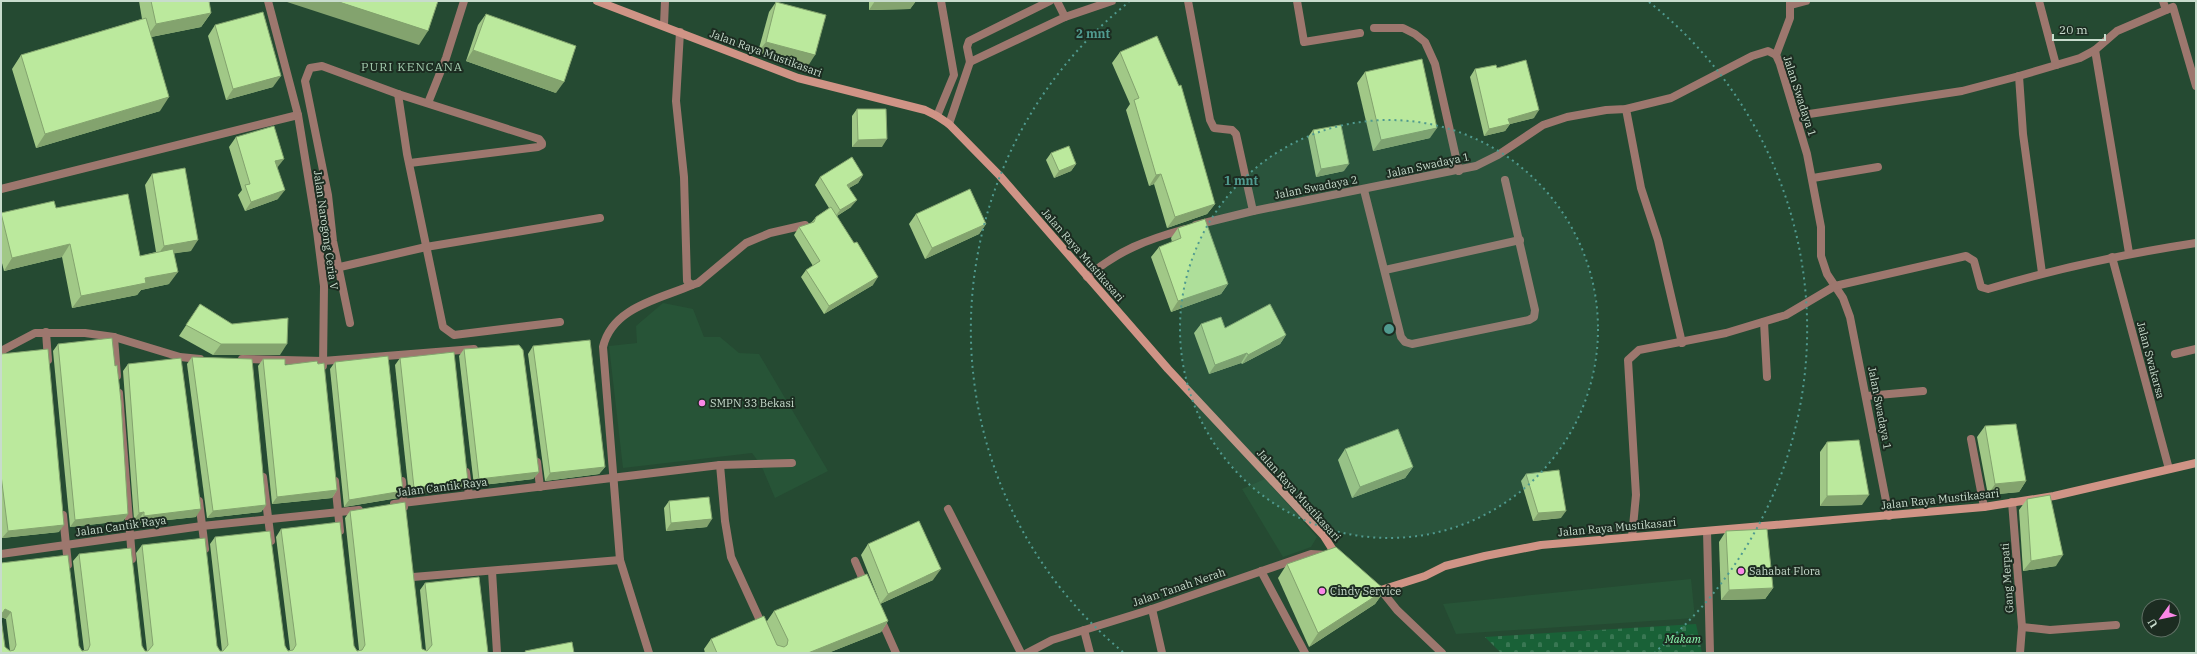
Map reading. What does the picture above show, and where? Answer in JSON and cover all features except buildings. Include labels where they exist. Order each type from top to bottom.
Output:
[{"type":"main road","name":"Jalan Raya Mustikasari","points":[[598,1],[664,25],[798,78],[884,99],[937,116],[948,124],[1000,176],[1168,369],[1324,536],[1341,562]]},
{"type":"main road","name":"Jalan Raya Mustikasari","points":[[1381,590],[1425,576],[1445,566],[1540,545],[1984,507],[2054,496],[2196,463]]},
{"type":"main road","points":[[1364,584],[1381,590]]},
{"type":"street","name":"Jalan Narogong Ceria V","points":[[268,1],[298,115],[324,286],[324,377]]},
{"type":"street","points":[[428,103],[446,58],[464,1]]},
{"type":"street","points":[[664,25],[665,1]]},
{"type":"street","points":[[937,116],[954,75],[941,1]]},
{"type":"street","points":[[948,124],[970,62],[967,47],[971,40],[1050,1]]},
{"type":"street","points":[[1057,1],[1065,17]]},
{"type":"street","points":[[970,62],[1065,17],[1112,1]]},
{"type":"street","points":[[1188,1],[1210,120],[1214,128],[1232,130],[1236,134],[1253,211]]},
{"type":"street","points":[[1296,1],[1304,42],[1360,33]]},
{"type":"street","points":[[1776,55],[1790,18],[1791,3],[1806,1]]},
{"type":"street","points":[[2039,1],[2056,65]]},
{"type":"street","points":[[2163,1],[2170,8],[2196,86]]},
{"type":"street","points":[[1796,116],[1962,90],[2019,76],[2080,58],[2095,50],[2117,31],[2170,8]]},
{"type":"street","points":[[1374,28],[1403,28],[1415,34],[1425,42],[1435,64],[1459,171]]},
{"type":"street","points":[[680,32],[676,101],[684,177],[688,280],[692,285]]},
{"type":"street","points":[[2095,50],[2129,253]]},
{"type":"street","name":"Jalan Swadaya 1","points":[[1368,189],[1459,171],[1476,166],[1498,155],[1543,125],[1606,110],[1626,109],[1671,98],[1752,56],[1768,51],[1776,55],[1796,116],[1813,178],[1821,226],[1821,256],[1827,274],[1835,286],[1850,317],[1867,396],[1889,516]]},
{"type":"street","points":[[350,323],[305,81],[306,75],[312,66],[322,66],[398,94],[539,139],[542,145],[410,163]]},
{"type":"street","points":[[2019,76],[2023,134],[2042,273]]},
{"type":"street","points":[[398,94],[441,323],[450,333],[454,335],[560,322]]},
{"type":"street","points":[[1626,109],[1642,188],[1658,240],[1682,343]]},
{"type":"street","points":[[1,190],[298,115]]},
{"type":"street","points":[[1813,178],[1878,167]]},
{"type":"street","points":[[1368,189],[1401,337],[1405,342],[1412,344],[1530,320],[1534,317],[1535,310],[1505,180]]},
{"type":"street","name":"Jalan Swadaya 2","points":[[1087,277],[1113,257],[1145,240],[1217,219],[1368,189]]},
{"type":"street","points":[[340,267],[426,246],[600,218]]},
{"type":"street","points":[[649,653],[620,560],[603,347],[604,341],[613,326],[628,312],[698,283],[746,243],[770,233],[804,225]]},
{"type":"street","points":[[1385,270],[1520,240]]},
{"type":"street","points":[[1632,537],[1636,495],[1628,360],[1639,350],[1682,343],[1726,333],[1786,315],[1835,286],[1966,256],[1974,261],[1981,287],[1988,289],[2042,273],[2129,253],[2196,243]]},
{"type":"street","name":"Jalan Swakarsa","points":[[2112,257],[2169,469]]},
{"type":"street","points":[[1764,322],[1767,377]]},
{"type":"street","points":[[46,332],[49,372]]},
{"type":"street","points":[[1,351],[35,333],[46,332],[114,337],[181,361],[208,360]]},
{"type":"street","points":[[114,337],[121,408],[129,536],[133,567]]},
{"type":"street","points":[[231,360],[252,363],[388,359],[454,354],[485,349]]},
{"type":"street","points":[[2175,354],[2196,349]]},
{"type":"street","points":[[1867,396],[1923,391]]},
{"type":"street","points":[[1971,439],[1984,507]]},
{"type":"street","points":[[536,456],[540,487]]},
{"type":"street","name":"Jalan Cantik Raya","points":[[382,506],[720,465],[792,463]]},
{"type":"street","points":[[466,464],[469,495]]},
{"type":"street","points":[[720,465],[725,521],[731,557],[765,632]]},
{"type":"street","points":[[262,466],[272,551]]},
{"type":"street","points":[[400,472],[406,518]]},
{"type":"street","points":[[334,476],[341,537]]},
{"type":"street","points":[[198,489],[205,556]]},
{"type":"street","name":"Gang Merpati","points":[[2012,502],[2022,627],[2020,653]]},
{"type":"street","points":[[62,507],[70,576]]},
{"type":"street","name":"Jalan Cantik Raya","points":[[1,554],[202,526],[338,514],[368,509]]},
{"type":"street","points":[[948,509],[1021,653]]},
{"type":"street","points":[[1707,531],[1710,653]]},
{"type":"street","name":"Jalan Tanah Nerah","points":[[1027,653],[1052,640],[1152,609],[1311,554],[1323,554],[1341,562]]},
{"type":"street","points":[[413,577],[620,560]]},
{"type":"street","points":[[855,561],[870,596]]},
{"type":"street","points":[[492,571],[497,653]]},
{"type":"street","points":[[1261,571],[1305,653]]},
{"type":"street","points":[[1381,590],[1397,610],[1442,653]]},
{"type":"street","points":[[1152,609],[1162,653]]},
{"type":"street","points":[[877,611],[896,653]]},
{"type":"street","points":[[2022,627],[2050,630],[2116,625]]},
{"type":"street","points":[[1084,630],[1090,653]]},
{"type":"shaded area","name":"SMPN 33 Bekasi","points":[[663,303],[693,309],[704,337],[720,337],[739,353],[759,354],[828,471],[775,498],[761,465],[752,453],[623,468],[609,346],[637,343],[636,326]]},
{"type":"shaded area","points":[[1265,479],[1317,537],[1311,547],[1283,557],[1242,489]]},
{"type":"shaded area","points":[[1691,579],[1695,618],[1456,634],[1443,604]]},
{"type":"green space","name":"Makam","points":[[1696,624],[1702,653],[1501,653],[1485,637]]},
{"type":"place","name":"SMPN 33 Bekasi","points":[[702,403]]},
{"type":"place","name":"Sahabat Flora","points":[[1741,571]]},
{"type":"place","name":"Cindy Service","points":[[1322,591]]},
{"type":"district","name":"PURI KENCANA","points":[[412,67]]}]
